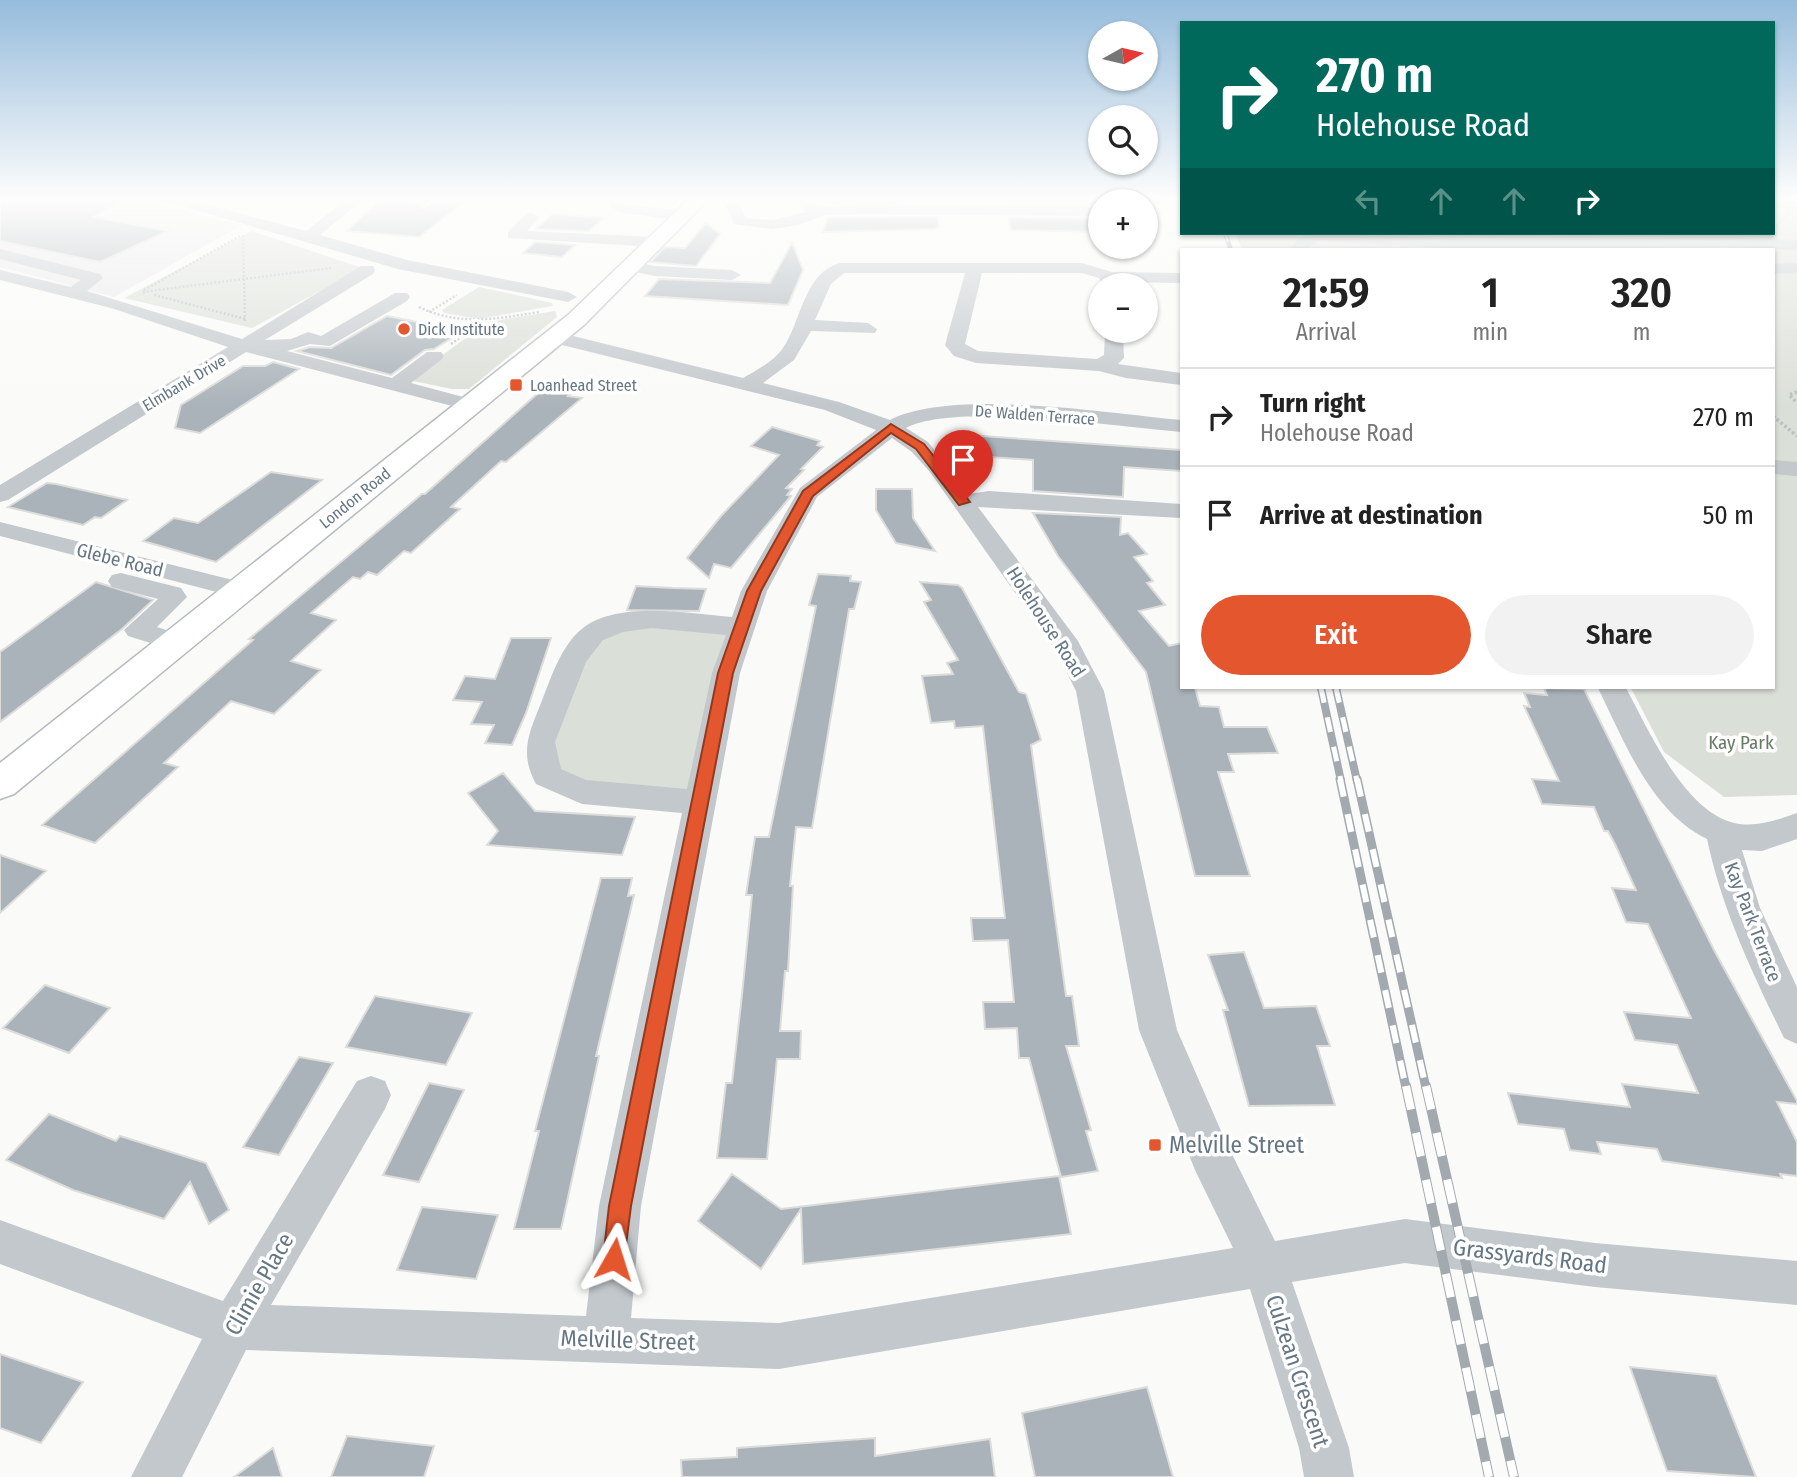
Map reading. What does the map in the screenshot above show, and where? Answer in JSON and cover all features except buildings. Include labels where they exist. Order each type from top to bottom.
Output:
[{"type":"main road","name":"London Road","points":[[0,784],[471,405],[566,318],[629,268]]},
{"type":"street","points":[[55,268],[94,278],[74,293]]},
{"type":"street","name":"Holehouse Road","points":[[413,268],[566,318],[746,385],[832,406],[891,428],[920,447],[1068,648],[1090,691],[1158,1030],[1210,1155],[1264,1265]]},
{"type":"street","points":[[640,268],[732,275]]},
{"type":"street","points":[[746,385],[787,356],[805,325],[827,274],[840,268],[1082,268],[1093,273]]},
{"type":"street","points":[[975,268],[955,345],[961,352],[976,357],[1100,365],[1126,372],[1180,379]]},
{"type":"street","points":[[1775,269],[1797,268]]},
{"type":"street","name":"Elmbank Drive","points":[[0,495],[367,270]]},
{"type":"street","points":[[0,275],[117,304],[245,346],[471,405]]},
{"type":"street","points":[[1158,279],[1180,278]]},
{"type":"street","points":[[245,346],[295,345],[308,338],[323,342],[401,297]]},
{"type":"street","points":[[805,325],[868,329]]},
{"type":"street","points":[[1100,365],[1114,358],[1114,343]]},
{"type":"street","points":[[394,386],[434,356]]},
{"type":"street","name":"De Walden Terrace","points":[[606,1339],[620,1206],[726,673],[754,591],[808,494],[891,428],[912,417],[946,411],[996,411],[1180,426]]},
{"type":"street","points":[[1775,467],[1797,469]]},
{"type":"street","points":[[963,502],[989,498],[1180,511]]},
{"type":"street","name":"Glebe Road","points":[[0,529],[240,590]]},
{"type":"street","points":[[97,554],[76,569],[172,594],[169,603],[137,631],[176,642]]},
{"type":"street","points":[[699,802],[582,792],[547,776],[540,742],[573,659],[593,635],[618,624],[651,619],[741,627]]},
{"type":"street","points":[[1613,689],[1663,784],[1691,815],[1723,833],[1759,839],[1797,826]]},
{"type":"street","name":"Kay Park Terrace","points":[[1723,833],[1730,874],[1762,955],[1797,1026]]},
{"type":"street","name":"Climie Place","points":[[156,1477],[233,1327],[371,1095]]},
{"type":"street","name":"Grassyards Road","points":[[1264,1265],[1405,1241],[1595,1265],[1797,1283]]},
{"type":"street","name":"Melville Street","points":[[0,1242],[233,1327],[779,1346],[1264,1265]]},
{"type":"street","name":"Culzean Crescent","points":[[1264,1265],[1324,1448],[1329,1477]]},
{"type":"path","points":[[117,304],[184,268]]},
{"type":"path","points":[[244,268],[245,346]]},
{"type":"path","points":[[142,292],[336,268]]},
{"type":"path","points":[[142,292],[245,320],[255,315]]},
{"type":"path","points":[[401,297],[428,313],[473,323],[559,308],[567,310],[566,318]]},
{"type":"path","points":[[428,313],[454,297]]},
{"type":"path","points":[[434,356],[477,326],[473,323]]},
{"type":"path","points":[[1797,392],[1789,395],[1797,402]]},
{"type":"path","points":[[1775,418],[1797,436]]},
{"type":"shaded area","points":[[4,268],[166,268],[114,297]]},
{"type":"green space","points":[[181,268],[362,268],[252,328],[124,298]]},
{"type":"green space","name":"Kay Park","points":[[1775,268],[1797,268],[1797,795],[1724,797],[1664,752],[1632,689],[1775,689]]},
{"type":"green space","points":[[479,287],[552,303],[553,306],[478,319],[444,313],[442,310]]},
{"type":"green space","points":[[555,311],[557,317],[469,389],[452,389],[408,380],[488,322]]},
{"type":"green space","points":[[618,624],[741,627],[699,802],[547,776],[573,659]]},
{"type":"railway","points":[[1321,689],[1341,781]]},
{"type":"railway","points":[[1336,689],[1357,781]]},
{"type":"railway","points":[[1340,779],[1406,1088]]},
{"type":"railway","points":[[1357,779],[1426,1088]]},
{"type":"railway","points":[[1406,1086],[1489,1477]]},
{"type":"railway","points":[[1426,1086],[1514,1477]]},
{"type":"place","name":"Dick Institute","points":[[404,329]]},
{"type":"place","name":"Loanhead Street","points":[[516,385]]},
{"type":"place","name":"Melville Street","points":[[1155,1145]]},
{"type":"route","points":[[614,1259],[620,1206],[720,699],[754,591],[808,494],[891,428],[920,447],[963,502]]}]
